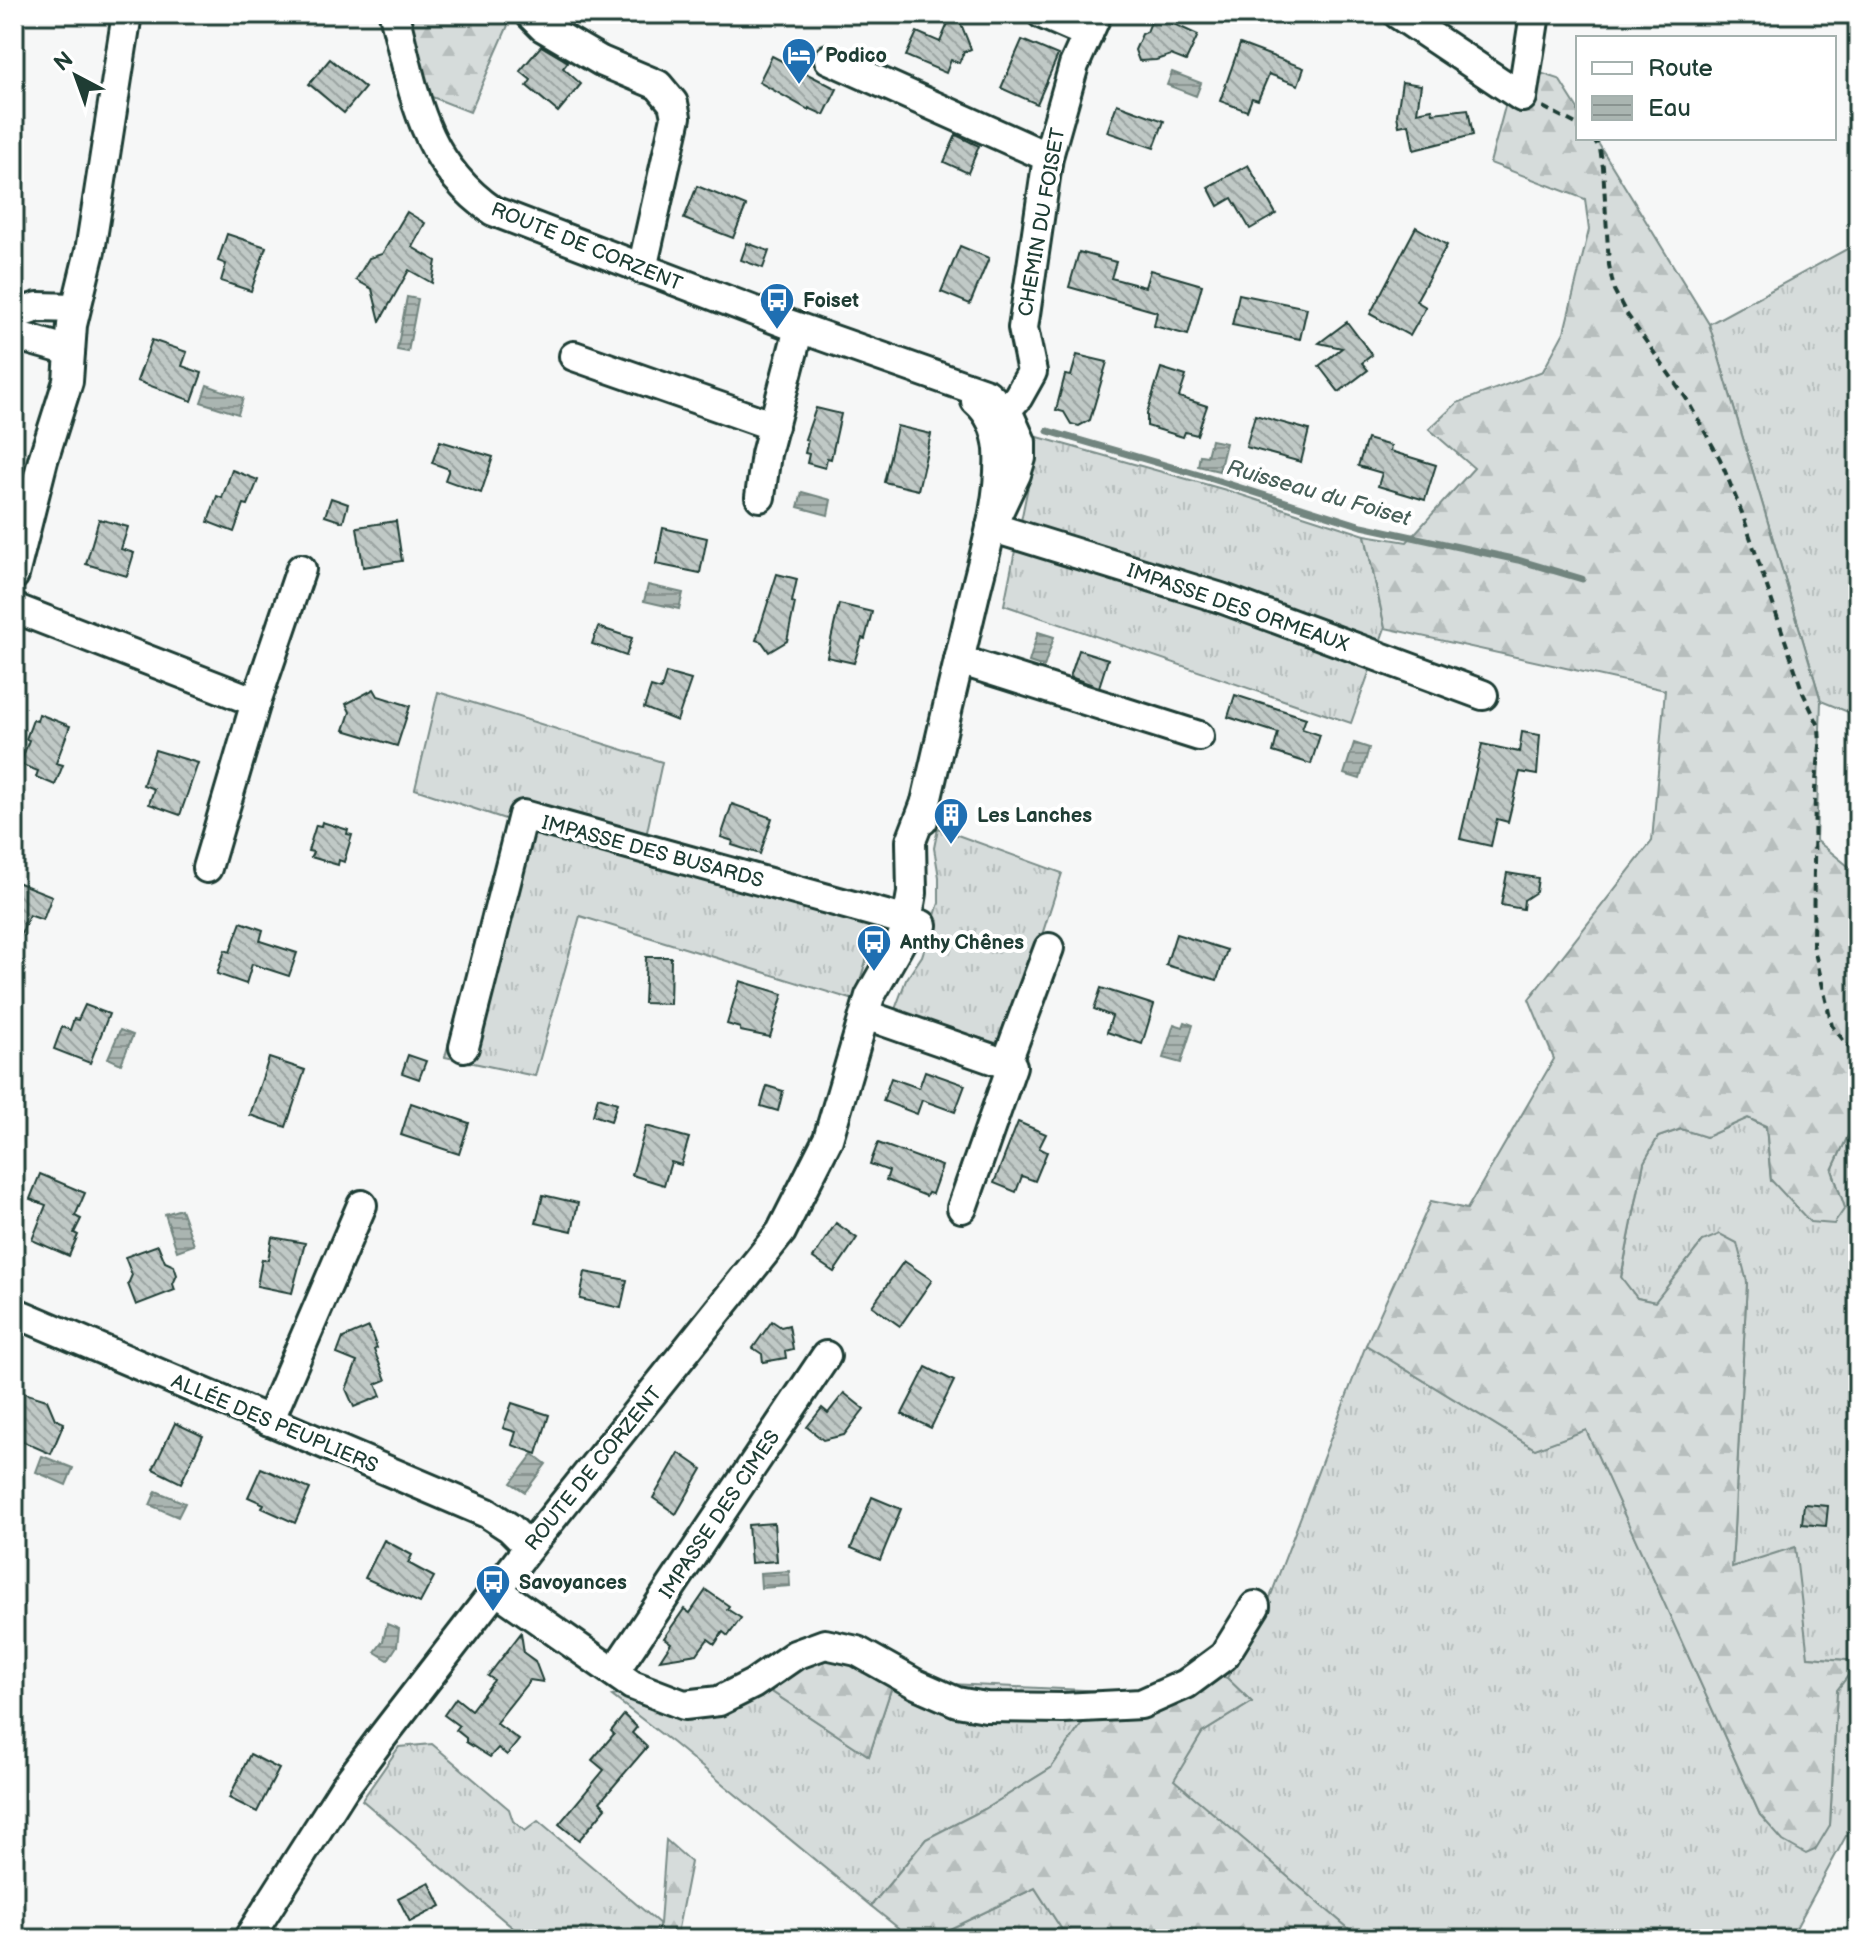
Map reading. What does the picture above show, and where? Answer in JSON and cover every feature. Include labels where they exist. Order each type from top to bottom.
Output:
[{"type":"street","points":[[14,575],[58,406],[68,381],[62,348],[67,308],[90,251],[127,14]]},
{"type":"street","name":"ROUTE DE CORZENT","points":[[248,1939],[352,1777],[529,1547],[781,1232],[828,1139],[873,988],[914,923],[911,841],[926,802],[991,527],[1021,458],[1019,434],[998,414],[993,399],[974,388],[893,363],[799,328],[502,216],[484,205],[459,183],[441,159],[424,127],[394,14]]},
{"type":"street","points":[[530,14],[543,27],[601,61],[658,85],[673,103],[676,117],[642,269]]},
{"type":"street","points":[[1042,14],[1092,24]]},
{"type":"street","points":[[1398,14],[1522,97],[1535,14]]},
{"type":"street","name":"CHEMIN DU FOISET","points":[[998,414],[1022,392],[1032,372],[1023,328],[1048,157],[1074,65],[1092,24]]},
{"type":"street","points":[[829,59],[1048,157]]},
{"type":"street","points":[[14,315],[35,308],[67,308]]},
{"type":"street","points":[[760,497],[766,454],[799,328]]},
{"type":"street","points":[[14,335],[62,348]]},
{"type":"street","points":[[574,356],[774,426]]},
{"type":"street","name":"IMPASSE DES ORMEAUX","points":[[991,527],[1221,598],[1483,695]]},
{"type":"street","points":[[207,868],[256,702],[301,569]]},
{"type":"street","points":[[14,608],[256,702]]},
{"type":"street","points":[[959,660],[1199,736]]},
{"type":"street","name":"IMPASSE DES BUSARDS","points":[[464,1047],[523,815],[914,923]]},
{"type":"street","points":[[1006,1064],[1049,948]]},
{"type":"street","points":[[866,1015],[1012,1066],[962,1208]]},
{"type":"street","points":[[269,1421],[362,1205]]},
{"type":"street","name":"ALLÉE DES PEUPLIERS","points":[[14,1312],[487,1513],[510,1528],[529,1547]]},
{"type":"street","name":"IMPASSE DES CIMES","points":[[614,1672],[826,1356]]},
{"type":"street","points":[[496,1590],[632,1685],[684,1705],[719,1701],[753,1684],[795,1655],[825,1644],[857,1651],[916,1684],[957,1702],[986,1707],[1063,1708],[1141,1704],[1186,1684],[1224,1656],[1255,1606]]},
{"type":"path","points":[[1522,97],[1576,124]]},
{"type":"path","points":[[1594,140],[1600,149],[1603,167],[1609,265],[1614,290],[1626,313],[1686,398],[1720,459],[1742,513],[1803,693],[1819,726],[1813,944],[1832,1026],[1858,1058]]},
{"type":"path","points":[[1855,1509],[1852,1563],[1858,1613]]},
{"type":"green space","points":[[408,14],[513,14],[470,112],[427,95]]},
{"type":"green space","points":[[1516,65],[1559,79],[1576,106],[1576,140],[1596,140],[1709,324],[1821,701],[1816,840],[1858,874],[1858,1114],[1832,1170],[1845,1208],[1834,1224],[1810,1222],[1771,1180],[1766,1126],[1748,1118],[1706,1137],[1681,1129],[1658,1137],[1644,1162],[1621,1277],[1637,1298],[1655,1302],[1703,1241],[1720,1234],[1737,1243],[1747,1282],[1732,1567],[1795,1547],[1808,1657],[1858,1661],[1858,1671],[1851,1672],[1837,1690],[1830,1825],[1815,1850],[1806,1854],[1783,1841],[1760,1815],[1586,1430],[1535,1449],[1366,1345],[1431,1201],[1467,1209],[1554,1059],[1529,999],[1652,841],[1665,690],[1385,628],[1365,535],[1407,542],[1474,468],[1429,429],[1457,403],[1543,371],[1564,332],[1589,230],[1585,199],[1490,163]]},
{"type":"green space","points":[[1858,243],[1858,716],[1821,701],[1709,324]]},
{"type":"green space","points":[[1038,437],[1226,490],[1365,535],[1385,628],[1351,723],[1004,605]]},
{"type":"green space","points":[[438,692],[662,762],[645,841],[877,925],[854,1000],[580,916],[535,1076],[445,1057],[508,820],[415,789]]},
{"type":"green space","points":[[938,828],[1062,873],[1006,1046],[894,1012],[906,980],[922,956],[939,903],[934,848]]},
{"type":"green space","points":[[1858,1114],[1858,1661],[1808,1657],[1732,1568],[1747,1282],[1703,1241],[1655,1302],[1637,1298],[1621,1278],[1644,1162],[1658,1137],[1682,1129],[1706,1137],[1748,1118],[1766,1127],[1771,1181],[1845,1208],[1832,1170]]},
{"type":"green space","points":[[1366,1345],[1535,1449],[1586,1429],[1760,1815],[1830,1825],[1837,1690],[1851,1672],[1858,1671],[1858,1836],[1846,1836],[1790,1939],[1427,1939],[1411,1929],[1383,1939],[1361,1939],[1173,1780],[1202,1733],[1252,1702],[1227,1678],[1268,1603]]},
{"type":"green space","points":[[878,1653],[900,1662],[869,1756],[766,1688],[810,1664],[841,1658],[860,1669]]},
{"type":"green space","points":[[900,1662],[949,1684],[1105,1691],[1051,1768],[985,1809],[926,1839],[871,1906],[612,1696],[633,1692],[766,1688],[869,1756]]},
{"type":"green space","points":[[1190,1663],[1227,1678],[1252,1702],[1202,1733],[1174,1780],[1361,1939],[1068,1939],[1035,1888],[929,1939],[912,1939],[871,1906],[926,1839],[985,1809],[1051,1768],[1105,1691],[1139,1692]]},
{"type":"green space","points":[[432,1744],[509,1809],[513,1821],[525,1831],[538,1821],[660,1924],[653,1939],[526,1939],[362,1800],[399,1747]]},
{"type":"green space","points":[[666,1840],[691,1862],[676,1939],[653,1939],[660,1924]]},
{"type":"green space","points":[[1035,1888],[1068,1939],[929,1939]]},
{"type":"water","points":[[1172,72],[1201,83],[1196,96],[1167,85]]},
{"type":"water","points":[[407,297],[418,299],[408,352],[397,350]]},
{"type":"water","points":[[207,385],[243,398],[238,414],[201,402]]},
{"type":"water","points":[[1211,440],[1226,443],[1219,471],[1198,466],[1200,455],[1207,456]]},
{"type":"water","points":[[802,492],[831,500],[828,515],[798,507]]},
{"type":"water","points":[[648,585],[683,593],[679,609],[644,601]]},
{"type":"water","points":[[1038,632],[1054,637],[1044,667],[1029,662]]},
{"type":"water","points":[[1354,743],[1369,748],[1360,779],[1344,774]]},
{"type":"water","points":[[1185,1022],[1193,1025],[1181,1063],[1163,1058],[1174,1024],[1183,1027]]},
{"type":"water","points":[[120,1030],[133,1035],[121,1064],[108,1058]]},
{"type":"water","points":[[181,1209],[194,1245],[177,1251],[165,1214]]},
{"type":"water","points":[[533,1454],[546,1464],[525,1492],[511,1483]]},
{"type":"water","points":[[42,1456],[73,1468],[66,1485],[36,1472]]},
{"type":"water","points":[[156,1491],[185,1503],[178,1517],[150,1505]]},
{"type":"water","points":[[789,1571],[790,1586],[761,1588],[760,1573]]},
{"type":"water","points":[[387,1624],[399,1629],[397,1646],[388,1660],[375,1652],[383,1641]]},
{"type":"building","points":[[952,14],[957,14],[971,49],[964,52],[959,63],[951,60],[946,73],[906,56],[917,32],[940,42]]},
{"type":"building","points":[[1161,18],[1198,35],[1186,61],[1171,55],[1139,61],[1135,50],[1142,34],[1147,32],[1151,22]]},
{"type":"building","points":[[1022,40],[1058,55],[1037,104],[1001,88]]},
{"type":"building","points":[[1240,44],[1304,68],[1298,85],[1269,74],[1258,100],[1252,98],[1247,111],[1220,101]]},
{"type":"building","points":[[541,46],[568,62],[563,68],[581,84],[558,112],[527,86],[531,80],[520,71]]},
{"type":"building","name":"Podico","points":[[772,56],[837,89],[824,115],[759,82]]},
{"type":"building","points":[[330,59],[365,88],[344,113],[309,84]]},
{"type":"building","points":[[1402,82],[1421,85],[1417,112],[1468,109],[1473,135],[1414,150],[1409,124],[1399,126],[1397,115]]},
{"type":"building","points":[[1117,104],[1164,121],[1154,148],[1107,132]]},
{"type":"building","points":[[956,135],[979,146],[968,173],[944,162]]},
{"type":"building","points":[[1248,165],[1276,214],[1250,229],[1232,198],[1218,206],[1208,187]]},
{"type":"building","points":[[697,186],[746,206],[733,238],[684,219]]},
{"type":"building","points":[[407,212],[425,223],[412,247],[436,261],[432,283],[409,270],[380,321],[372,289],[356,280],[369,258],[382,254]]},
{"type":"building","points":[[1416,227],[1447,245],[1416,301],[1426,307],[1410,336],[1370,314]]},
{"type":"building","points":[[227,234],[266,247],[251,291],[221,281],[226,264],[218,261]]},
{"type":"building","points":[[747,243],[769,251],[763,268],[741,260]]},
{"type":"building","points":[[960,246],[989,258],[970,304],[941,292]]},
{"type":"building","points":[[1079,252],[1116,262],[1111,278],[1145,287],[1150,270],[1202,285],[1188,335],[1154,326],[1157,312],[1069,287]]},
{"type":"building","points":[[1239,294],[1307,308],[1300,339],[1232,325]]},
{"type":"building","points":[[1347,322],[1372,355],[1362,363],[1368,370],[1339,392],[1319,366],[1342,348],[1319,343]]},
{"type":"building","points":[[152,340],[187,352],[182,366],[202,373],[192,401],[137,381]]},
{"type":"building","points":[[1077,355],[1107,362],[1090,420],[1079,426],[1071,424],[1064,412],[1056,410],[1065,375],[1071,376]]},
{"type":"building","points":[[1161,368],[1186,376],[1179,397],[1207,406],[1197,435],[1185,432],[1183,437],[1147,426],[1147,413]]},
{"type":"building","points":[[816,408],[841,414],[831,459],[827,458],[825,468],[807,463],[809,454],[805,453],[808,440],[805,439]]},
{"type":"building","points":[[1255,415],[1309,430],[1301,462],[1246,447]]},
{"type":"building","points":[[897,426],[931,434],[918,490],[884,482]]},
{"type":"building","points":[[1367,439],[1391,446],[1390,451],[1436,465],[1425,500],[1378,486],[1382,473],[1358,466]]},
{"type":"building","points":[[440,441],[493,457],[481,493],[445,480],[449,469],[432,463]]},
{"type":"building","points":[[232,470],[258,480],[248,505],[244,504],[234,532],[208,522],[217,496],[222,498]]},
{"type":"building","points":[[331,498],[348,504],[343,522],[325,516]]},
{"type":"building","points":[[99,519],[128,527],[121,549],[134,553],[127,576],[86,564]]},
{"type":"building","points":[[396,521],[402,561],[363,567],[357,527]]},
{"type":"building","points":[[663,528],[707,538],[700,573],[656,564]]},
{"type":"building","points":[[777,574],[797,579],[792,602],[795,603],[787,641],[769,652],[762,642],[756,640]]},
{"type":"building","points":[[839,604],[872,612],[854,663],[827,657]]},
{"type":"building","points":[[598,627],[632,638],[626,656],[592,644]]},
{"type":"building","points":[[1079,650],[1108,659],[1099,687],[1070,677]]},
{"type":"building","points":[[666,673],[691,680],[677,721],[644,708],[651,687],[661,690]]},
{"type":"building","points":[[374,689],[378,696],[410,706],[397,746],[344,730],[350,712],[346,704]]},
{"type":"building","points":[[1235,695],[1306,718],[1302,729],[1320,735],[1311,764],[1273,752],[1278,733],[1228,717]]},
{"type":"building","points":[[39,714],[70,726],[56,763],[63,765],[55,785],[36,777],[38,771],[20,764],[33,720],[37,721]]},
{"type":"building","points":[[1522,732],[1540,735],[1537,775],[1520,772],[1508,822],[1497,819],[1491,846],[1460,839],[1482,744],[1519,752]]},
{"type":"building","points":[[155,750],[198,763],[180,815],[149,804],[154,789],[143,785]]},
{"type":"building","points":[[732,804],[772,818],[760,854],[732,845],[733,841],[721,837]]},
{"type":"building","points":[[322,822],[348,830],[347,834],[352,835],[344,862],[339,860],[338,865],[311,857],[313,852],[308,851],[316,825],[321,826]]},
{"type":"building","points":[[1507,873],[1538,878],[1536,892],[1524,900],[1523,909],[1501,905]]},
{"type":"building","points":[[14,881],[52,896],[43,920],[29,915],[15,950]]},
{"type":"building","points":[[241,922],[263,930],[260,941],[297,953],[289,976],[252,964],[246,984],[217,974],[225,950],[230,952]]},
{"type":"building","points":[[1176,934],[1227,950],[1217,980],[1166,965]]},
{"type":"building","points":[[646,957],[671,957],[670,1004],[644,1003]]},
{"type":"building","points":[[740,981],[783,994],[770,1037],[740,1031],[740,1028],[727,1024]]},
{"type":"building","points":[[1101,988],[1154,1005],[1142,1044],[1107,1032],[1112,1016],[1094,1009]]},
{"type":"building","points":[[85,1005],[109,1014],[90,1063],[54,1049],[62,1027],[70,1030]]},
{"type":"building","points":[[408,1055],[426,1061],[419,1079],[402,1073]]},
{"type":"building","points":[[269,1058],[305,1070],[286,1127],[250,1115]]},
{"type":"building","points":[[925,1071],[965,1085],[955,1112],[922,1100],[917,1114],[883,1101],[891,1078],[919,1088]]},
{"type":"building","points":[[767,1086],[783,1091],[778,1111],[761,1106]]},
{"type":"building","points":[[598,1097],[617,1103],[611,1121],[593,1115]]},
{"type":"building","points":[[411,1103],[469,1123],[459,1154],[401,1135]]},
{"type":"building","points":[[1018,1122],[1046,1134],[1039,1148],[1047,1152],[1035,1181],[1022,1176],[1016,1192],[994,1183]]},
{"type":"building","points":[[646,1126],[689,1138],[681,1165],[671,1162],[664,1185],[632,1175]]},
{"type":"building","points":[[878,1143],[942,1166],[932,1194],[926,1196],[886,1180],[889,1171],[870,1164]]},
{"type":"building","points":[[40,1174],[85,1193],[75,1216],[81,1219],[69,1256],[32,1240],[46,1205],[30,1199]]},
{"type":"building","points":[[543,1195],[578,1203],[572,1231],[536,1223]]},
{"type":"building","points":[[836,1223],[857,1238],[834,1272],[813,1258]]},
{"type":"building","points":[[272,1237],[305,1243],[292,1293],[257,1286],[262,1259],[268,1260]]},
{"type":"building","points":[[158,1245],[165,1262],[174,1266],[177,1275],[173,1284],[175,1290],[136,1305],[128,1284],[132,1275],[125,1257]]},
{"type":"building","points":[[904,1261],[932,1280],[900,1326],[872,1306]]},
{"type":"building","points":[[585,1272],[627,1280],[621,1308],[580,1299]]},
{"type":"building","points":[[772,1321],[781,1327],[789,1325],[793,1349],[785,1351],[786,1358],[763,1362],[762,1354],[753,1348]]},
{"type":"building","points":[[369,1327],[386,1380],[376,1384],[381,1396],[354,1407],[346,1389],[357,1362],[337,1354],[343,1338]]},
{"type":"building","points":[[926,1367],[954,1381],[931,1428],[902,1414]]},
{"type":"building","points":[[14,1390],[47,1400],[55,1419],[64,1423],[51,1454],[17,1439],[21,1430],[14,1427]]},
{"type":"building","points":[[844,1393],[864,1409],[844,1435],[823,1440],[807,1427],[822,1408],[828,1413]]},
{"type":"building","points":[[512,1403],[549,1415],[537,1454],[512,1445],[516,1432],[503,1428]]},
{"type":"building","points":[[175,1423],[203,1436],[181,1483],[153,1469]]},
{"type":"building","points":[[679,1453],[702,1469],[676,1514],[653,1498]]},
{"type":"building","points":[[261,1468],[310,1489],[295,1523],[262,1508],[264,1504],[248,1497]]},
{"type":"building","points":[[872,1497],[901,1509],[880,1560],[851,1548]]},
{"type":"building","points":[[1804,1504],[1828,1506],[1826,1526],[1802,1524]]},
{"type":"building","points":[[774,1523],[777,1561],[751,1563],[748,1525]]},
{"type":"building","points":[[384,1540],[412,1555],[408,1563],[434,1577],[420,1603],[365,1578]]},
{"type":"building","points":[[706,1590],[741,1618],[728,1636],[723,1632],[715,1644],[708,1639],[697,1654],[660,1660],[671,1643],[664,1638],[684,1609],[690,1613]]},
{"type":"building","points":[[521,1633],[524,1653],[535,1661],[543,1682],[530,1680],[496,1723],[519,1740],[507,1755],[498,1748],[490,1757],[466,1742],[466,1738],[456,1730],[459,1726],[444,1715],[456,1698],[471,1710],[494,1680],[488,1676]]},
{"type":"building","points":[[624,1715],[637,1727],[632,1733],[647,1747],[600,1802],[606,1808],[579,1840],[559,1824],[604,1770],[592,1760],[614,1734],[611,1731]]},
{"type":"building","points":[[250,1754],[279,1769],[257,1812],[229,1798]]},
{"type":"building","points":[[429,1882],[441,1906],[410,1922],[398,1898]]},
{"type":"waterway","name":"Ruisseau du Foiset","points":[[1048,431],[1362,526],[1518,560],[1582,579]]},
{"type":"place","name":"Podico","points":[[799,86]]},
{"type":"place","name":"Foiset","points":[[777,331]]},
{"type":"place","name":"Les Lanches","points":[[951,846]]},
{"type":"place","name":"Anthy Chênes","points":[[874,973]]},
{"type":"place","name":"Savoyances","points":[[493,1613]]}]
